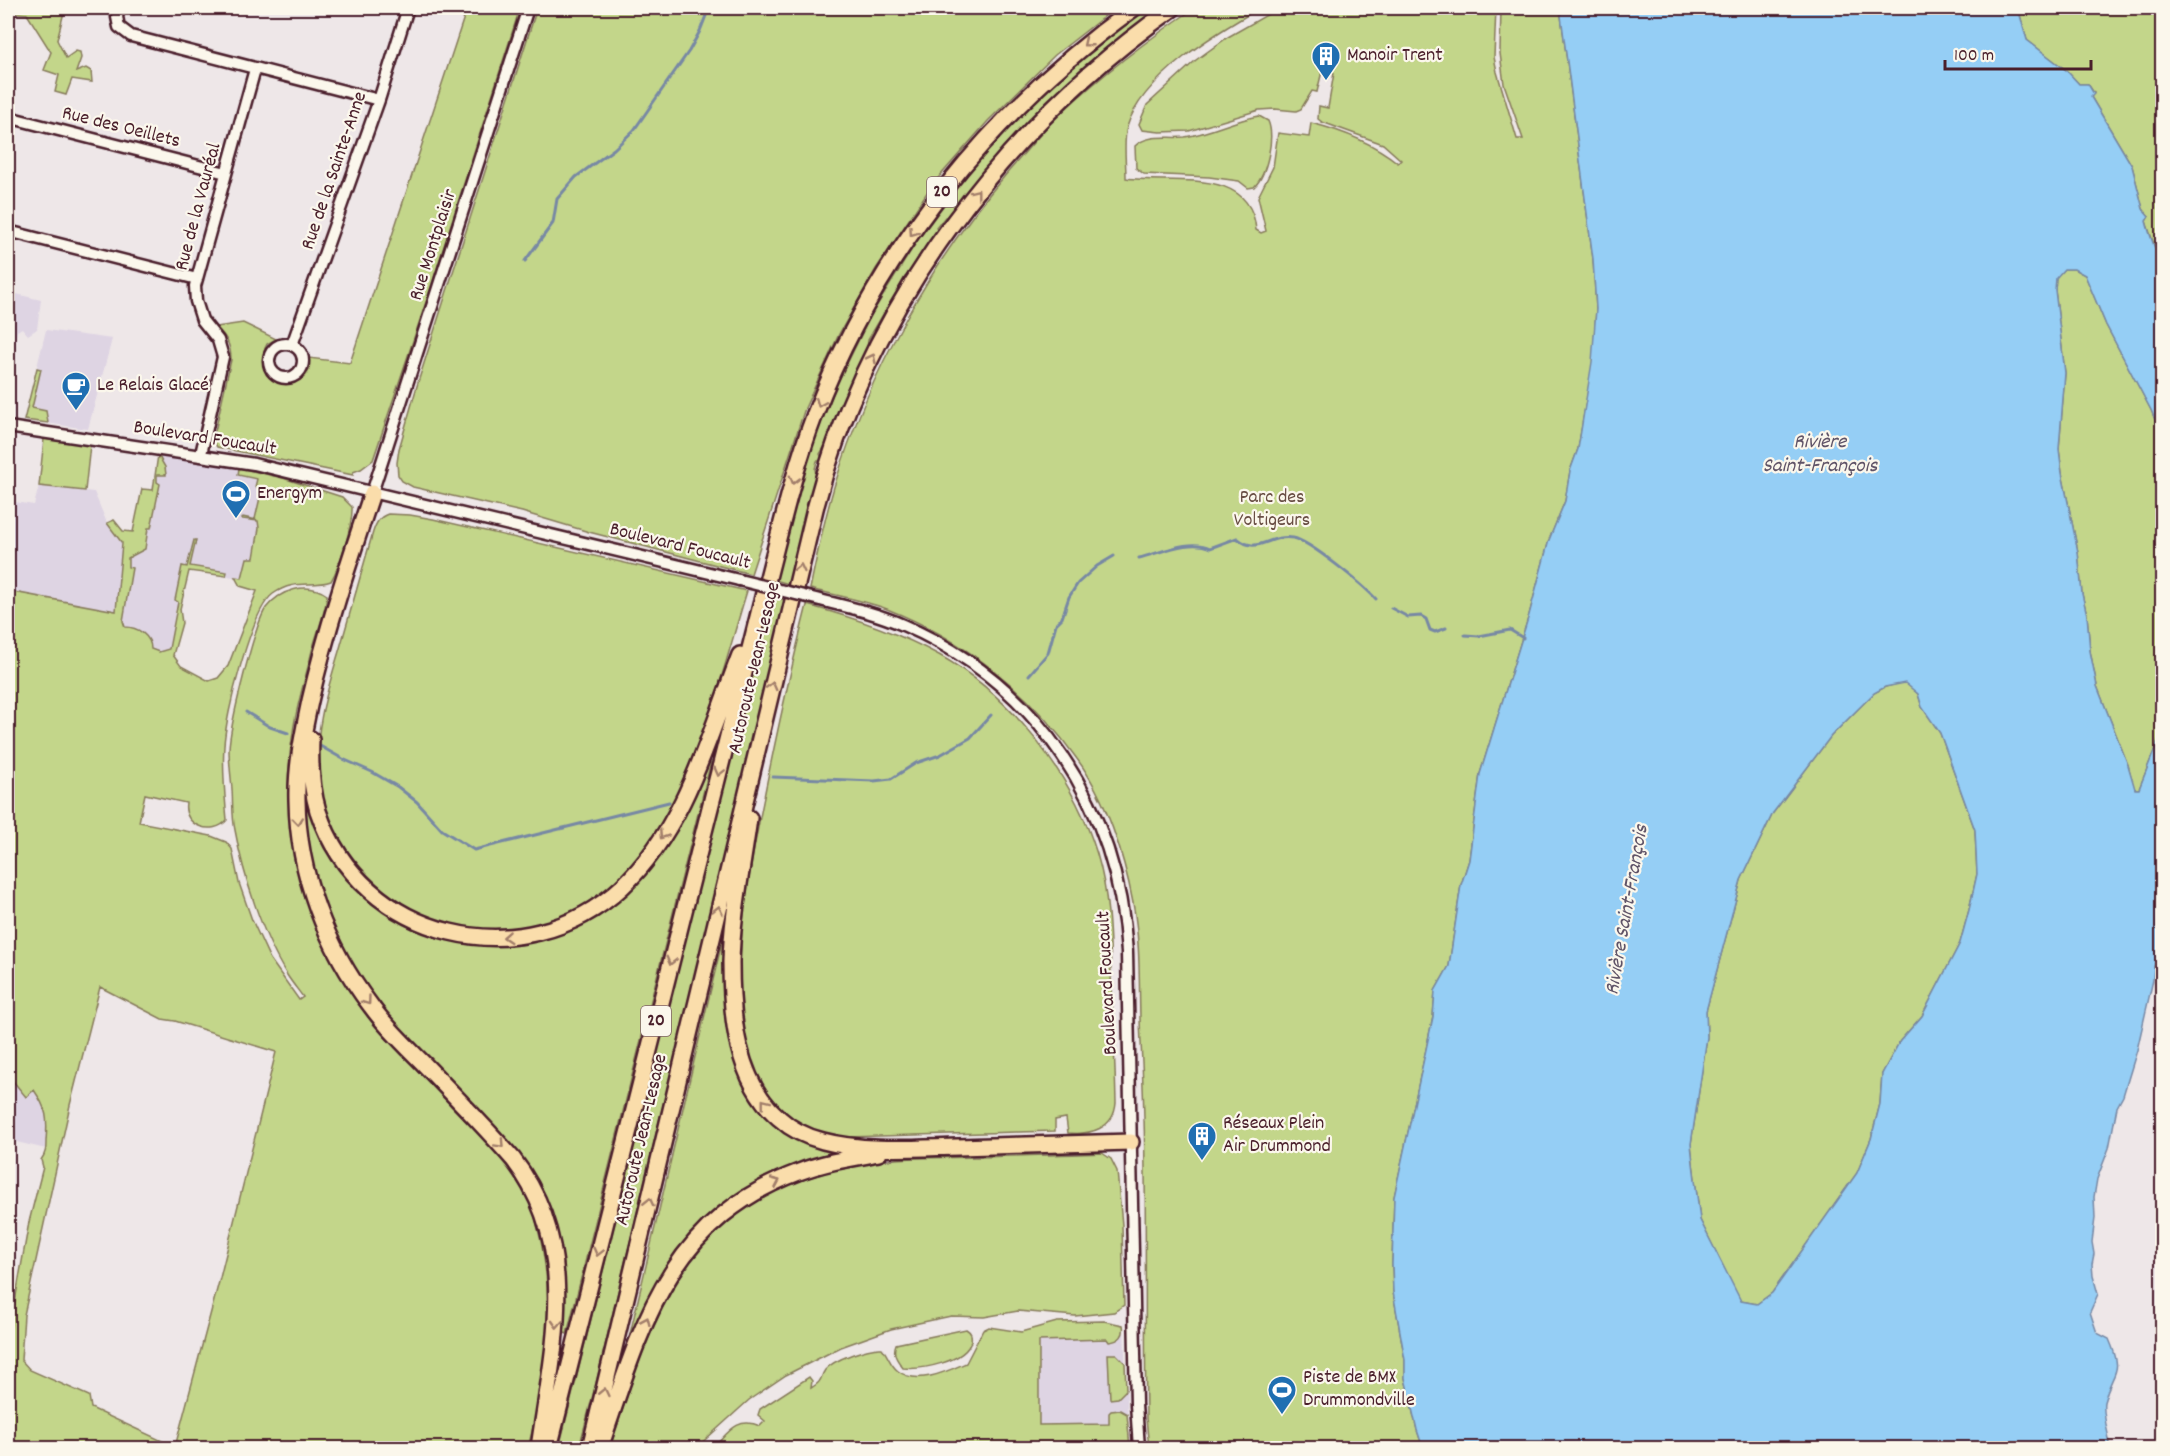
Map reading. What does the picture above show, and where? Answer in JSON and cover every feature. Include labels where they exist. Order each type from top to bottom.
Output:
[{"type":"highway","name":"Autoroute Jean-Lesage","points":[[549,1449],[764,593],[800,460],[822,398],[855,328],[895,258],[942,191],[991,133],[1063,64],[1134,8]]},
{"type":"highway","name":"Autoroute Jean-Lesage","points":[[590,1449],[762,726],[824,478],[850,405],[898,308],[954,221],[996,167],[1060,99],[1100,63],[1173,8]]},
{"type":"highway","points":[[372,493],[321,652],[298,770],[297,810],[306,868],[326,929],[351,977],[377,1014],[518,1166],[536,1196],[549,1229],[557,1277],[554,1351],[539,1449]]},
{"type":"highway","points":[[313,690],[310,763],[316,804],[330,838],[343,860],[360,880],[400,912],[444,932],[489,938],[535,933],[570,922],[601,904],[629,880],[660,839],[676,814],[695,773],[764,593]]},
{"type":"highway","points":[[762,726],[732,951],[734,1012],[743,1059],[763,1101],[792,1128],[807,1136],[830,1143],[902,1148],[1131,1143]]},
{"type":"highway","points":[[600,1449],[649,1315],[676,1267],[711,1224],[751,1195],[791,1175],[831,1162],[902,1148]]},
{"type":"street","points":[[119,8],[117,23],[121,31],[125,33],[379,100]]},
{"type":"street","name":"Rue de la Sainte-Anne","points":[[292,345],[379,100],[408,8]]},
{"type":"street","name":"Rue Montplaisir","points":[[372,493],[424,338],[528,8]]},
{"type":"street","name":"Rue de la Vauréal","points":[[201,454],[223,360],[218,340],[202,320],[195,292],[255,69]]},
{"type":"street","name":"Rue des Oeillets","points":[[8,117],[226,173]]},
{"type":"street","points":[[8,231],[197,279]]},
{"type":"street","name":"Boulevard Foucault","points":[[8,426],[201,454],[279,469],[870,613],[901,624],[936,641],[969,662],[1001,687],[1031,716],[1077,778],[1093,808],[1108,846],[1124,912],[1128,969],[1135,1393],[1139,1449]]},
{"type":"shaded area","points":[[8,292],[41,300],[37,329],[28,335],[22,328],[17,331],[8,369]]},
{"type":"shaded area","points":[[46,330],[112,339],[88,429],[24,420]]},
{"type":"shaded area","points":[[158,455],[268,473],[258,521],[254,558],[247,558],[242,578],[189,571],[180,609],[176,607],[169,649],[159,652],[127,636],[123,621],[132,568],[128,567],[128,558],[145,549]]},
{"type":"shaded area","points":[[39,486],[94,492],[107,523],[122,543],[116,612],[8,591],[8,501],[34,505]]},
{"type":"shaded area","points":[[8,1054],[42,1101],[48,1118],[46,1149],[8,1140]]},
{"type":"shaded area","points":[[1124,1330],[1128,1426],[1039,1425],[1039,1341],[1107,1339]]},
{"type":"green space","points":[[12,8],[65,8],[57,40],[66,58],[76,51],[80,52],[81,58],[76,72],[86,68],[91,71],[92,82],[72,79],[66,95],[55,92],[59,75],[44,70],[51,52],[27,14],[16,13]]},
{"type":"green space","points":[[467,8],[520,8],[373,460],[353,472],[353,475],[217,447],[214,436],[231,360],[228,342],[216,327],[243,323],[276,339],[267,344],[263,359],[265,370],[272,378],[282,382],[293,382],[303,378],[309,370],[309,358],[350,363]]},
{"type":"green space","points":[[537,8],[1115,8],[1055,55],[988,121],[932,185],[876,269],[839,334],[805,408],[751,574],[522,512],[413,487],[402,481],[398,475],[399,449],[419,379]]},
{"type":"green space","points":[[1147,8],[1160,8],[1100,54],[1045,104],[995,157],[948,217],[945,217],[936,228],[939,231],[907,278],[905,277],[868,340],[867,351],[820,454],[821,461],[817,461],[816,474],[789,584],[775,580],[810,453],[837,384],[871,315],[917,241],[975,163],[1022,113],[1076,63]]},
{"type":"green space","name":"Parc des Voltigeurs","points":[[1195,8],[1260,8],[1203,43],[1164,74],[1148,91],[1135,109],[1127,127],[1126,178],[1186,180],[1225,187],[1240,195],[1251,209],[1256,230],[1261,233],[1266,231],[1258,197],[1273,167],[1278,133],[1309,137],[1311,123],[1357,138],[1398,163],[1401,160],[1383,144],[1318,119],[1319,106],[1328,108],[1334,73],[1322,71],[1317,92],[1312,91],[1301,109],[1296,111],[1259,110],[1189,131],[1142,130],[1139,124],[1147,105],[1196,60],[1228,37],[1279,8],[1496,8],[1494,57],[1497,72],[1517,139],[1523,139],[1504,84],[1500,53],[1501,8],[1560,8],[1593,259],[1596,309],[1593,361],[1578,449],[1570,471],[1565,501],[1549,540],[1529,615],[1480,774],[1469,860],[1461,885],[1449,966],[1435,991],[1433,1017],[1394,1197],[1393,1292],[1405,1360],[1405,1378],[1423,1448],[1149,1448],[1146,1418],[1144,1136],[1139,955],[1136,921],[1125,866],[1105,809],[1087,774],[1058,735],[1017,690],[969,652],[915,621],[887,609],[810,589],[834,487],[865,402],[905,320],[953,243],[1008,172],[1060,114],[1125,58]]},
{"type":"green space","points":[[2018,8],[2162,8],[2162,270],[2146,221],[2149,216],[2143,209],[2132,166],[2091,97],[2094,93],[2088,84],[2079,84],[2067,71],[2027,40]]},
{"type":"green space","points":[[1259,116],[1268,121],[1271,136],[1263,174],[1254,187],[1248,188],[1239,181],[1209,177],[1144,174],[1136,168],[1135,146],[1146,139],[1195,135]]},
{"type":"green space","points":[[2064,269],[2074,269],[2085,275],[2106,325],[2151,410],[2162,436],[2162,731],[2139,789],[2134,789],[2128,765],[2097,686],[2090,651],[2078,552],[2062,473],[2059,449],[2065,373],[2055,290],[2056,277]]},
{"type":"green space","points":[[37,368],[41,369],[32,408],[46,411],[48,423],[24,420]]},
{"type":"green space","points":[[44,439],[90,445],[85,491],[39,486]]},
{"type":"green space","points":[[158,455],[165,467],[166,475],[157,475],[157,482],[160,484],[145,549],[128,558],[128,567],[132,568],[123,621],[125,627],[130,627],[146,636],[151,649],[159,652],[169,649],[182,566],[187,567],[194,540],[196,540],[190,566],[227,572],[226,576],[189,571],[180,609],[182,623],[173,655],[181,666],[209,681],[218,678],[228,666],[257,591],[240,586],[235,577],[242,578],[247,558],[254,558],[258,521],[242,519],[243,517],[257,520],[255,519],[262,489],[255,487],[257,479],[238,475],[239,468],[283,478],[342,497],[352,507],[345,545],[331,581],[281,589],[273,594],[256,620],[234,689],[225,732],[223,765],[227,820],[215,827],[200,826],[189,818],[186,803],[145,794],[139,822],[211,836],[226,842],[232,849],[239,883],[252,920],[270,959],[299,1000],[303,997],[278,960],[249,886],[234,825],[229,749],[243,676],[255,634],[266,608],[279,596],[294,589],[311,589],[327,595],[298,705],[290,750],[288,787],[290,824],[300,878],[321,938],[352,994],[377,1028],[496,1153],[515,1178],[534,1211],[544,1256],[548,1311],[544,1367],[528,1448],[8,1448],[8,1341],[29,1222],[43,1167],[41,1160],[45,1151],[47,1126],[44,1108],[34,1090],[26,1097],[8,1075],[8,591],[116,611],[122,543],[107,523],[114,520],[123,531],[133,532],[142,489],[153,490]],"holes":[[[100,987],[162,1019],[276,1052],[175,1447],[91,1408],[89,1396],[30,1370],[21,1360],[24,1315],[70,1105]]]},
{"type":"green space","points":[[388,514],[433,519],[747,591],[715,699],[689,769],[672,803],[653,836],[631,866],[601,895],[567,915],[531,927],[493,930],[456,926],[420,913],[386,892],[357,863],[342,843],[326,812],[322,800],[317,759],[323,711],[373,532],[378,521]]},
{"type":"green space","points":[[770,596],[785,600],[595,1387],[579,1448],[559,1448]]},
{"type":"green space","points":[[807,605],[891,632],[939,655],[965,672],[991,692],[1036,740],[1072,795],[1097,854],[1108,914],[1116,1103],[1111,1119],[1100,1128],[1084,1133],[1068,1133],[1066,1118],[1055,1120],[1055,1131],[847,1137],[812,1129],[795,1122],[781,1111],[759,1080],[746,1042],[740,999],[745,906],[772,760]]},
{"type":"green space","points":[[1905,682],[1918,694],[1922,707],[1940,733],[1975,830],[1977,874],[1969,910],[1960,943],[1922,1016],[1900,1041],[1882,1074],[1880,1104],[1871,1139],[1857,1173],[1772,1293],[1757,1304],[1740,1301],[1700,1220],[1693,1163],[1691,1144],[1707,1037],[1706,1011],[1741,880],[1773,813],[1831,736],[1874,693],[1885,687]]},
{"type":"green space","points":[[706,758],[711,762],[567,1334],[562,1332],[544,1204],[408,1043],[353,972],[326,916],[307,856],[301,795],[306,765],[307,783],[362,890],[493,943],[613,902]]},
{"type":"green space","points":[[725,929],[728,930],[726,974],[761,1109],[852,1151],[707,1219],[694,1233],[672,1265],[626,1351]]},
{"type":"green space","points":[[1102,1153],[1111,1159],[1117,1171],[1122,1225],[1124,1305],[1114,1312],[1075,1316],[1018,1311],[984,1317],[951,1316],[891,1329],[841,1347],[786,1375],[749,1400],[696,1448],[610,1448],[642,1355],[672,1289],[700,1245],[720,1226],[765,1196],[816,1175],[896,1159]]},
{"type":"green space","points":[[1104,1321],[1123,1325],[1121,1337],[1109,1342],[1107,1339],[1039,1341],[1039,1425],[1109,1424],[1109,1413],[1120,1410],[1127,1414],[1130,1448],[713,1448],[728,1432],[739,1425],[752,1423],[760,1426],[765,1421],[758,1415],[760,1409],[809,1377],[812,1381],[811,1388],[820,1381],[825,1370],[830,1366],[861,1352],[882,1348],[898,1371],[914,1377],[932,1376],[966,1363],[983,1330],[989,1327],[1021,1332],[1057,1322]]},
{"type":"green space","points":[[966,1329],[971,1334],[971,1341],[967,1348],[961,1354],[942,1363],[921,1368],[903,1368],[896,1357],[896,1344]]},
{"type":"green space","points":[[1108,1354],[1116,1354],[1125,1363],[1126,1390],[1118,1398],[1110,1399]]},
{"type":"water","name":"Rivière Saint-François","points":[[1560,8],[2018,8],[2027,40],[2067,71],[2079,84],[2088,84],[2094,94],[2091,97],[2132,166],[2143,209],[2149,216],[2146,221],[2162,270],[2162,436],[2151,410],[2106,325],[2085,275],[2074,269],[2064,269],[2056,278],[2055,290],[2065,373],[2059,449],[2078,552],[2090,651],[2097,686],[2135,789],[2139,789],[2162,731],[2162,942],[2154,967],[2137,1050],[2123,1096],[2117,1107],[2109,1148],[2097,1179],[2094,1197],[2092,1264],[2098,1294],[2090,1312],[2097,1333],[2109,1339],[2117,1366],[2104,1402],[2111,1448],[1423,1448],[1405,1378],[1405,1360],[1393,1292],[1394,1197],[1433,1017],[1435,991],[1449,966],[1461,885],[1469,860],[1480,774],[1529,615],[1549,540],[1565,501],[1570,471],[1578,449],[1592,362],[1596,309],[1593,259]],"holes":[[[1905,683],[1918,694],[1922,707],[1940,733],[1975,830],[1977,874],[1960,943],[1922,1016],[1900,1041],[1882,1074],[1880,1104],[1871,1139],[1857,1173],[1772,1293],[1757,1304],[1741,1301],[1700,1220],[1691,1144],[1707,1037],[1706,1011],[1741,880],[1773,813],[1831,736],[1874,693],[1885,687]]]},
{"type":"waterway","points":[[525,261],[553,223],[557,199],[576,177],[614,149],[634,130],[689,51],[709,8]]},
{"type":"waterway","points":[[1139,558],[1185,545],[1202,545],[1210,548],[1237,538],[1251,545],[1293,538],[1311,547],[1349,574],[1376,599]]},
{"type":"waterway","points":[[1029,675],[1048,653],[1056,624],[1062,618],[1069,597],[1078,583],[1097,566],[1114,556]]},
{"type":"waterway","points":[[1391,608],[1408,617],[1421,616],[1426,619],[1430,630],[1435,632],[1446,628]]},
{"type":"waterway","points":[[1465,635],[1479,636],[1510,630],[1523,638]]},
{"type":"waterway","points":[[246,712],[270,727],[288,733]]},
{"type":"waterway","points":[[773,777],[874,781],[891,779],[916,763],[940,755],[970,738],[991,715]]},
{"type":"waterway","points":[[320,746],[398,787],[417,802],[442,830],[474,850],[669,802]]},
{"type":"place","name":"Manoir Trent","points":[[1326,82]]},
{"type":"place","name":"Le Relais Glacé","points":[[76,412]]},
{"type":"place","name":"Energym","points":[[236,520]]},
{"type":"place","name":"Réseaux Plein Air Drummond","points":[[1202,1162]]},
{"type":"place","name":"Piste de BMX Drummondville","points":[[1282,1416]]}]
